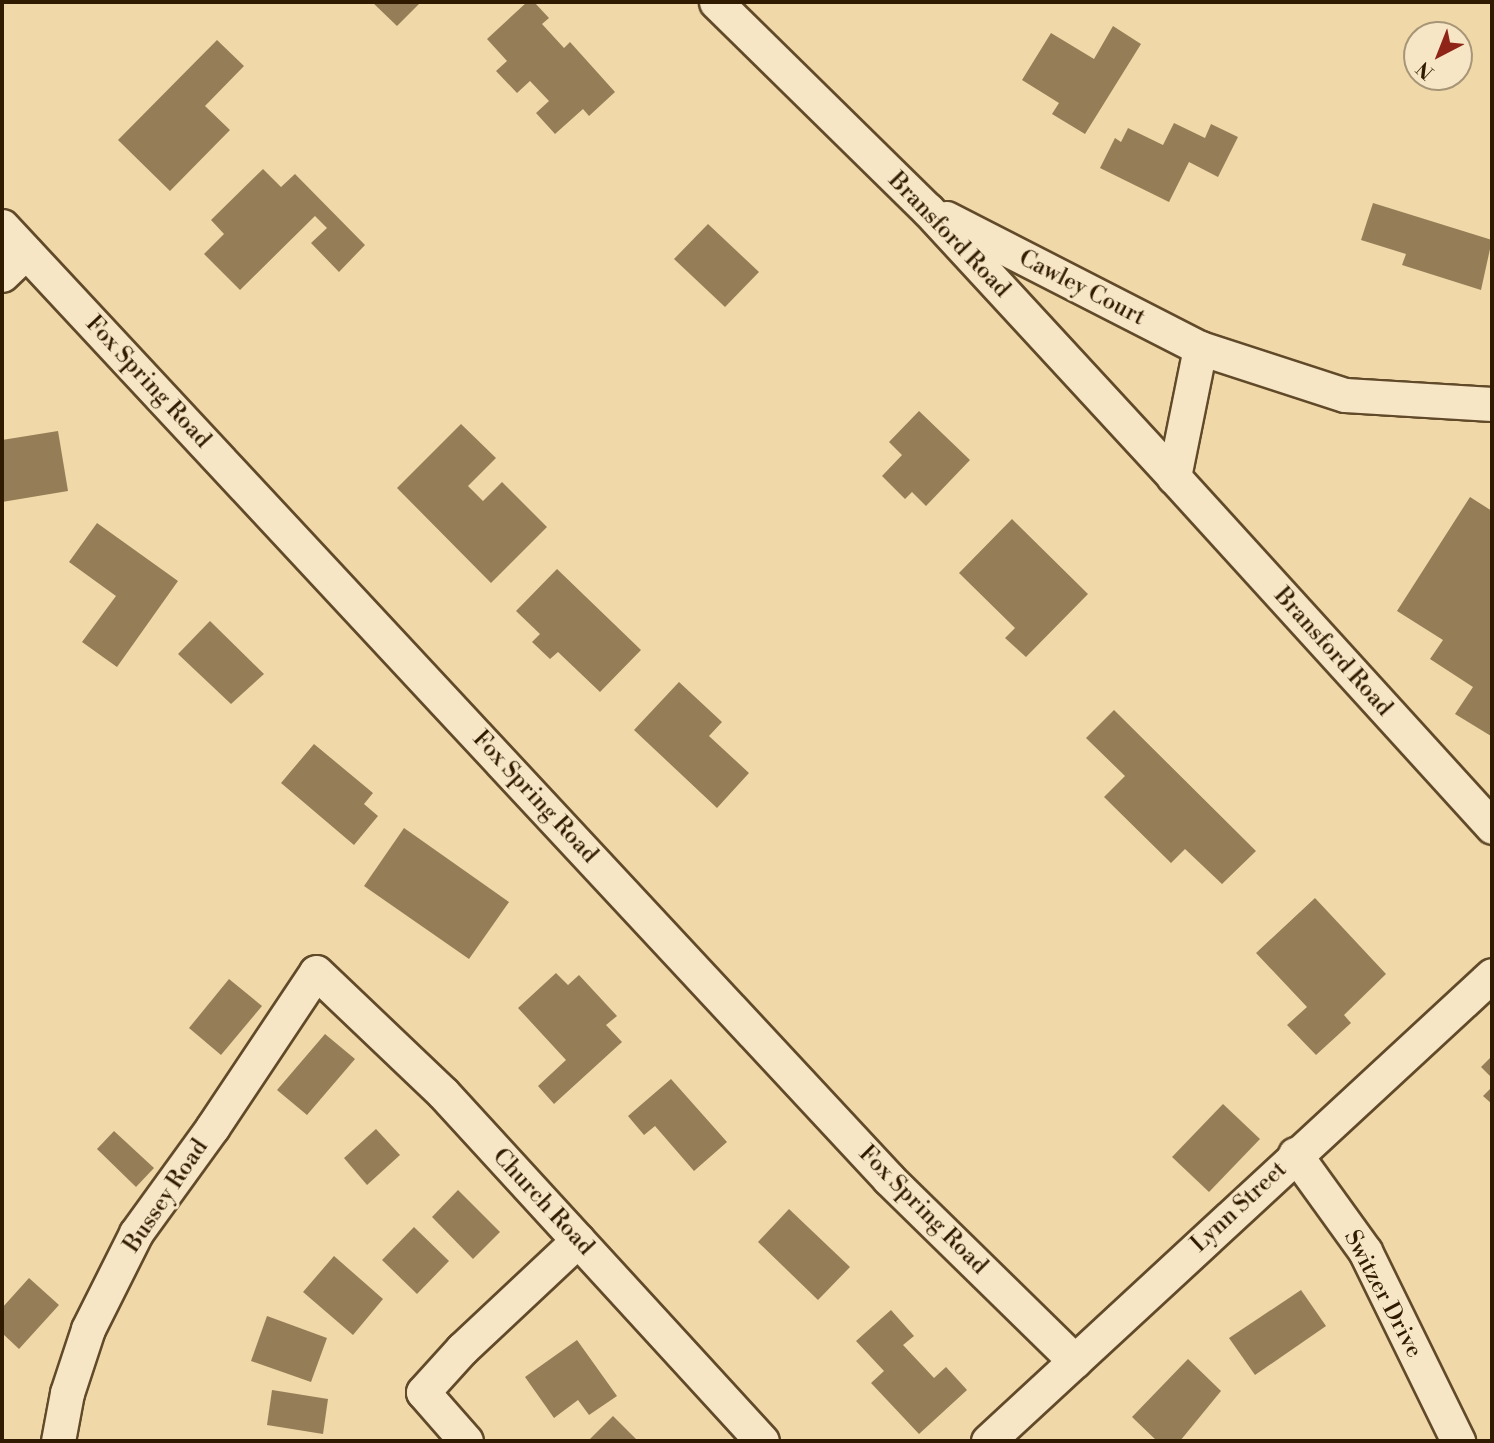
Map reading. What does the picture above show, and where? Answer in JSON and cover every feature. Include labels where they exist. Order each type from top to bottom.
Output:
[{"type":"street","name":"Bransford Road","points":[[716,2],[927,209],[1492,827]]},
{"type":"street","name":"Cawley Court","points":[[927,209],[1200,348]]},
{"type":"street","name":"Fox Spring Road","points":[[2,226],[889,1179],[1074,1361]]},
{"type":"street","points":[[2,275],[26,252]]},
{"type":"street","points":[[1174,477],[1200,348],[1345,395],[1492,404]]},
{"type":"street","name":"Church Road","points":[[316,972],[443,1093],[762,1441]]},
{"type":"street","name":"Bussey Road","points":[[58,1441],[67,1393],[88,1329],[136,1233],[212,1128],[316,972]]},
{"type":"street","name":"Lynn Street","points":[[988,1441],[1295,1154],[1492,975]]},
{"type":"street","name":"Switzer Drive","points":[[1295,1154],[1365,1251],[1458,1441]]},
{"type":"street","points":[[466,1441],[424,1392],[462,1349],[578,1240]]},
{"type":"building","points":[[372,2],[421,2],[397,26]]},
{"type":"building","points":[[527,2],[534,2],[549,18],[542,24],[564,48],[570,42],[615,92],[589,116],[583,109],[555,134],[536,113],[549,101],[530,81],[517,93],[496,71],[507,61],[487,39]]},
{"type":"building","points":[[1113,26],[1141,44],[1085,134],[1052,114],[1059,103],[1022,80],[1051,33],[1094,59]]},
{"type":"building","points":[[217,40],[244,66],[205,106],[230,130],[170,191],[118,140]]},
{"type":"building","points":[[1174,123],[1205,138],[1211,124],[1238,137],[1218,177],[1189,162],[1169,202],[1100,168],[1115,138],[1121,142],[1128,128],[1163,145]]},
{"type":"building","points":[[263,169],[281,187],[295,174],[365,245],[339,272],[311,243],[327,228],[315,216],[240,290],[204,254],[224,234],[211,220]]},
{"type":"building","points":[[1373,203],[1492,240],[1481,290],[1402,265],[1406,254],[1361,240]]},
{"type":"building","points":[[708,224],[759,272],[725,307],[674,259]]},
{"type":"building","points":[[919,411],[970,460],[926,506],[912,492],[905,499],[882,476],[902,455],[889,442]]},
{"type":"building","points":[[461,424],[496,458],[468,486],[483,501],[502,482],[547,527],[491,583],[397,488]]},
{"type":"building","points":[[58,431],[68,491],[2,502],[2,440]]},
{"type":"building","points":[[1470,497],[1492,511],[1491,736],[1455,714],[1473,687],[1430,659],[1443,640],[1397,611]]},
{"type":"building","points":[[1012,519],[1088,594],[1026,657],[1005,638],[1015,628],[959,573]]},
{"type":"building","points":[[97,523],[178,581],[117,667],[82,642],[116,596],[69,562]]},
{"type":"building","points":[[557,569],[641,650],[600,692],[558,652],[550,659],[532,642],[540,634],[516,611]]},
{"type":"building","points":[[210,621],[264,674],[231,704],[178,654]]},
{"type":"building","points":[[679,682],[722,722],[709,736],[749,773],[717,808],[634,730]]},
{"type":"building","points":[[1114,710],[1256,851],[1222,884],[1185,849],[1171,863],[1104,797],[1125,776],[1086,738]]},
{"type":"building","points":[[314,744],[373,793],[364,804],[378,816],[354,845],[281,783]]},
{"type":"building","points":[[404,828],[509,902],[469,959],[364,886]]},
{"type":"building","points":[[1315,898],[1386,974],[1344,1015],[1351,1023],[1316,1055],[1287,1025],[1307,1007],[1256,953]]},
{"type":"building","points":[[556,973],[568,985],[579,975],[617,1016],[606,1025],[622,1042],[554,1104],[538,1086],[566,1060],[518,1008]]},
{"type":"building","points":[[229,979],[262,1006],[221,1055],[189,1028]]},
{"type":"building","points":[[325,1034],[355,1059],[307,1115],[277,1090]]},
{"type":"building","points":[[1492,1056],[1492,1078],[1481,1067]]},
{"type":"building","points":[[671,1079],[727,1142],[694,1171],[655,1126],[644,1135],[628,1116]]},
{"type":"building","points":[[1492,1087],[1492,1104],[1483,1096]]},
{"type":"building","points":[[1223,1104],[1260,1139],[1209,1192],[1172,1157]]},
{"type":"building","points":[[376,1129],[400,1155],[367,1185],[344,1158]]},
{"type":"building","points":[[114,1131],[154,1168],[136,1187],[97,1149]]},
{"type":"building","points":[[458,1190],[500,1232],[473,1259],[432,1217]]},
{"type":"building","points":[[789,1209],[850,1267],[818,1300],[758,1242]]},
{"type":"building","points":[[414,1227],[449,1261],[417,1294],[382,1260]]},
{"type":"building","points":[[334,1256],[383,1299],[353,1335],[303,1292]]},
{"type":"building","points":[[29,1278],[59,1305],[19,1349],[2,1333],[2,1308]]},
{"type":"building","points":[[1301,1290],[1326,1326],[1255,1375],[1229,1338]]},
{"type":"building","points":[[891,1310],[914,1336],[903,1345],[934,1378],[946,1367],[967,1390],[919,1434],[871,1383],[884,1371],[856,1341]]},
{"type":"building","points":[[267,1316],[327,1338],[311,1382],[251,1361]]},
{"type":"building","points":[[577,1340],[617,1396],[589,1415],[578,1400],[554,1418],[525,1377]]},
{"type":"building","points":[[1188,1359],[1221,1391],[1180,1441],[1157,1441],[1132,1417]]},
{"type":"building","points":[[272,1390],[328,1399],[323,1434],[267,1425]]},
{"type":"building","points":[[613,1416],[638,1441],[588,1441]]}]
